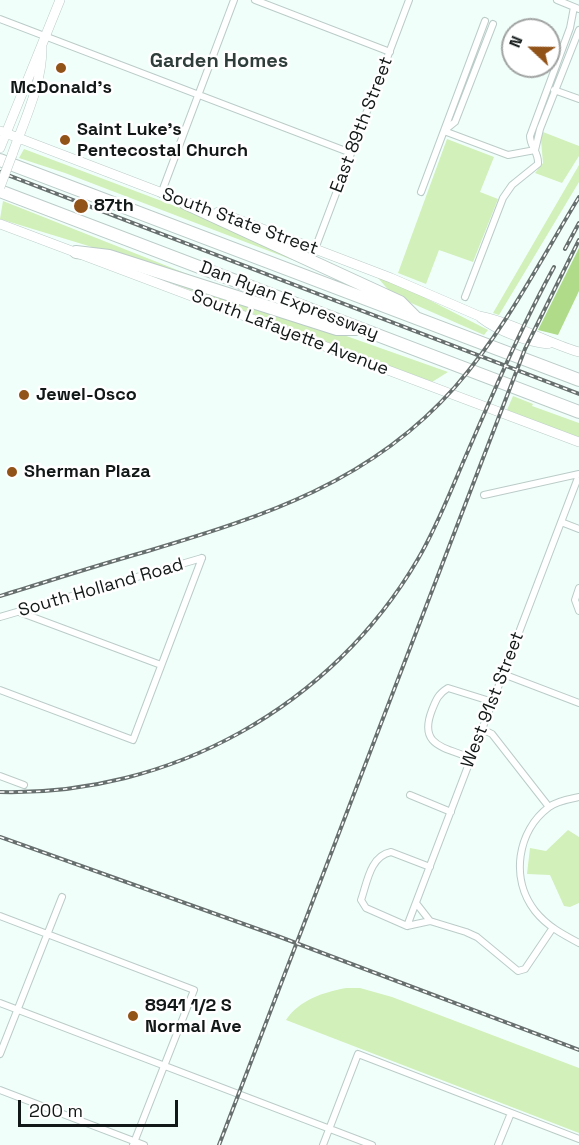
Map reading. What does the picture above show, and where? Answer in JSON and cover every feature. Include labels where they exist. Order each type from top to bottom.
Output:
[{"type":"highway","name":"Dan Ryan Expressway","points":[[6,157],[418,320],[579,380]]},
{"type":"highway","name":"Dan Ryan Expressway","points":[[0,189],[579,412]]},
{"type":"highway","points":[[185,203],[400,302],[418,320]]},
{"type":"highway","points":[[76,252],[109,256],[337,329],[364,329]]},
{"type":"main road","points":[[0,148],[3,132],[34,59],[42,47],[60,0]]},
{"type":"main road","points":[[0,189],[6,157],[18,138],[32,99],[42,61],[42,47]]},
{"type":"main road","name":"South State Street","points":[[3,132],[161,194],[201,206],[418,289],[479,316],[489,324],[537,343],[552,344],[579,352]]},
{"type":"main road","name":"South Lafayette Avenue","points":[[0,224],[579,442]]},
{"type":"street","points":[[161,194],[234,0]]},
{"type":"street","points":[[255,0],[390,52]]},
{"type":"street","name":"East 89th Street","points":[[315,249],[410,0]]},
{"type":"street","points":[[535,150],[530,145],[530,136],[576,8],[557,0]]},
{"type":"street","points":[[0,19],[351,153]]},
{"type":"street","points":[[421,192],[485,21]]},
{"type":"street","points":[[444,131],[455,122],[493,24]]},
{"type":"street","points":[[465,297],[503,198],[512,186],[538,164],[535,150],[540,129],[579,30]]},
{"type":"street","points":[[548,87],[579,99]]},
{"type":"street","points":[[444,131],[508,154],[535,150]]},
{"type":"street","points":[[484,495],[579,474]]},
{"type":"street","name":"West 91st Street","points":[[407,926],[579,474]]},
{"type":"street","points":[[561,522],[579,529]]},
{"type":"street","name":"South Holland Road","points":[[0,617],[202,558],[161,665]]},
{"type":"street","points":[[578,610],[575,600],[579,588]]},
{"type":"street","points":[[0,690],[133,740],[161,665],[19,612]]},
{"type":"street","points":[[503,674],[579,703]]},
{"type":"street","points":[[471,758],[437,744],[426,732],[437,696],[448,688],[454,688],[492,702]]},
{"type":"street","points":[[482,729],[492,734],[549,807]]},
{"type":"street","points":[[0,776],[24,786]]},
{"type":"street","points":[[410,795],[451,812]]},
{"type":"street","points":[[579,796],[549,807],[534,822],[521,849],[520,875],[529,901],[552,929],[579,943]]},
{"type":"street","points":[[430,867],[391,852],[375,861],[361,900],[367,909],[407,926],[430,921],[471,934],[518,971],[525,969],[552,929]]},
{"type":"street","points":[[0,1054],[62,897]]},
{"type":"street","points":[[416,903],[430,921]]},
{"type":"street","points":[[0,916],[194,990],[134,1143]]},
{"type":"street","points":[[0,1003],[372,1145]]},
{"type":"street","points":[[323,1145],[358,1054],[579,1139]]},
{"type":"street","points":[[0,1090],[144,1145]]},
{"type":"street","points":[[498,1145],[511,1113]]},
{"type":"green space","points":[[543,132],[579,146],[579,156],[562,183],[535,173],[543,163],[541,140]]},
{"type":"green space","points":[[447,139],[494,157],[480,192],[498,199],[473,262],[439,250],[426,284],[398,273]]},
{"type":"green space","points":[[24,149],[212,220],[324,272],[65,173],[19,158]]},
{"type":"green space","points":[[579,165],[579,182],[499,315],[493,313]]},
{"type":"green space","points":[[3,201],[210,283],[0,219]]},
{"type":"green space","points":[[579,248],[579,291],[558,335],[538,330]]},
{"type":"green space","points":[[137,270],[335,332],[448,372],[432,382]]},
{"type":"green space","points":[[377,277],[406,288],[488,330],[484,335],[393,295]]},
{"type":"green space","points":[[513,396],[533,404],[532,406],[579,423],[579,438],[507,410]]},
{"type":"green space","points":[[568,830],[579,837],[579,903],[570,907],[564,906],[550,875],[527,874],[530,848],[546,851]]},
{"type":"green space","points":[[346,988],[360,988],[392,997],[579,1068],[579,1133],[286,1020],[305,1002]]},
{"type":"railway","points":[[0,172],[579,394]]},
{"type":"railway","points":[[0,596],[191,538],[274,509],[352,471],[388,448],[422,420],[473,365],[506,319],[579,197]]},
{"type":"railway","points":[[565,249],[579,223]]},
{"type":"railway","points":[[219,1145],[525,349],[579,240]]},
{"type":"railway","points":[[0,792],[64,789],[125,778],[185,759],[241,732],[293,698],[340,658],[382,611],[418,559],[445,506],[530,312],[554,267]]},
{"type":"railway","points":[[0,837],[280,937],[579,1050]]},
{"type":"place","name":"McDonald's","points":[[61,68]]},
{"type":"place","name":"Saint Luke's Pentecostal Church","points":[[65,140]]},
{"type":"place","name":"87th","points":[[81,206]]},
{"type":"place","name":"Jewel-Osco","points":[[24,395]]},
{"type":"place","name":"Sherman Plaza","points":[[12,472]]},
{"type":"place","name":"8941 1/2 S Normal Ave","points":[[133,1016]]},
{"type":"district","name":"Garden Homes","points":[[219,62]]}]
